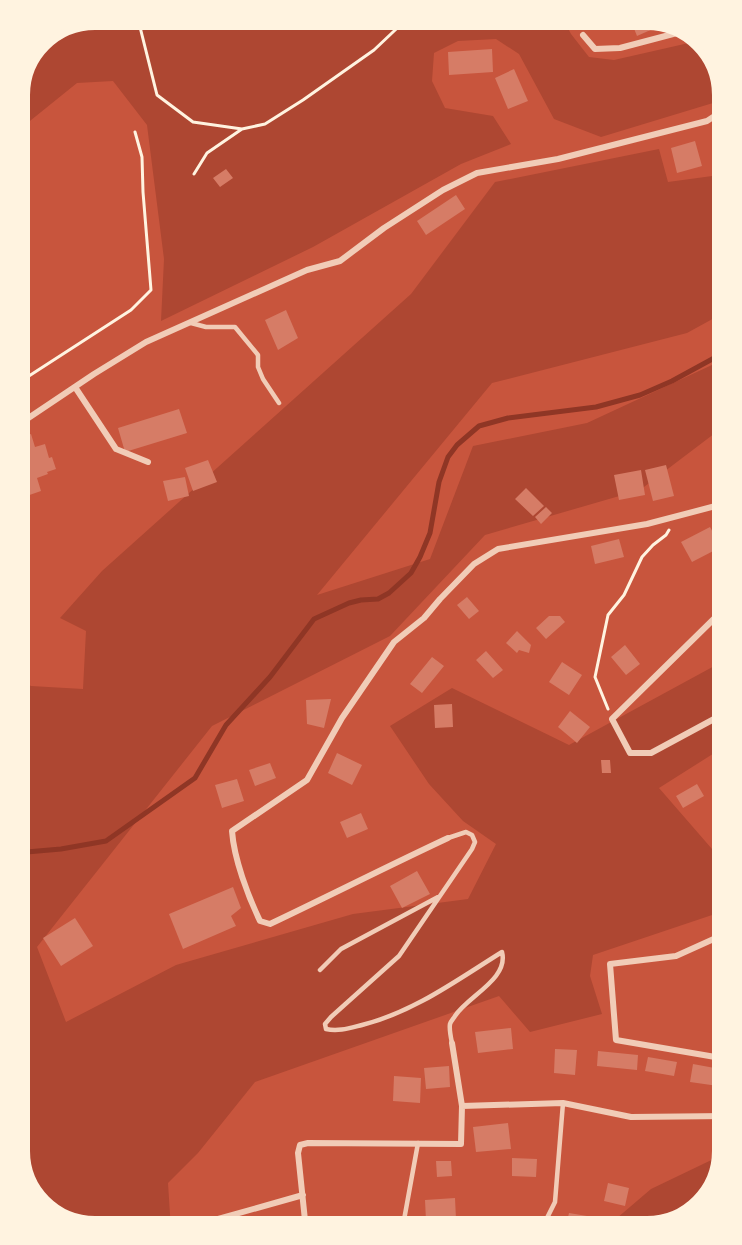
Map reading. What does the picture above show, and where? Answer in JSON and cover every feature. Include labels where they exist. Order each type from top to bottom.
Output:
[{"type":"street","points":[[583,35],[595,49],[620,48],[678,33]]},
{"type":"street","points":[[26,420],[146,342],[307,270],[340,261],[384,228],[443,190],[477,173],[558,159],[707,121],[716,115]]},
{"type":"street","points":[[75,387],[116,449],[148,462]]},
{"type":"street","points":[[448,838],[270,924],[260,921],[254,907],[233,847],[232,831],[307,780],[342,718],[394,642],[424,618],[474,564],[498,549],[647,524],[716,506]]},
{"type":"street","points":[[716,617],[612,719],[630,753],[651,753],[716,718]]},
{"type":"street","points":[[716,938],[676,956],[610,964],[616,1040],[716,1057]]},
{"type":"street","points":[[305,1219],[298,1153],[300,1145],[308,1143],[461,1144],[462,1106],[452,1043]]},
{"type":"street","points":[[462,1106],[563,1103],[631,1117],[716,1116]]},
{"type":"street","points":[[217,1219],[303,1195]]},
{"type":"lane","points":[[191,323],[206,327],[235,327],[258,355],[258,367],[263,379],[279,403]]},
{"type":"lane","points":[[448,838],[466,832],[472,835],[475,842],[399,956],[325,1024],[326,1029],[345,1030],[384,1020],[420,1004],[502,952],[504,959],[499,972],[481,992],[460,1008],[450,1024],[452,1043]]},
{"type":"lane","points":[[320,970],[341,950],[441,895]]},
{"type":"lane","points":[[546,1220],[555,1202],[563,1103]]},
{"type":"lane","points":[[404,1220],[418,1143]]},
{"type":"path","points":[[140,26],[157,95],[193,122],[242,129],[265,124],[303,100],[374,50],[399,26]]},
{"type":"path","points":[[194,174],[207,153],[242,129]]},
{"type":"path","points":[[26,378],[131,310],[151,290],[142,157],[135,132]]},
{"type":"path","points":[[612,719],[595,677],[608,615],[624,595],[642,557],[666,535],[677,516]]},
{"type":"shaded area","points":[[567,26],[589,57],[614,60],[692,42],[709,64],[716,86],[716,100],[601,137],[554,119],[519,54],[496,39],[458,41],[434,53],[432,81],[445,108],[493,116],[511,144],[461,164],[313,247],[161,321],[164,259],[147,125],[113,81],[77,83],[26,124],[28,77],[37,56],[56,37],[81,27]]},
{"type":"shaded area","points":[[659,149],[668,182],[716,175],[716,317],[687,333],[492,383],[317,595],[430,559],[473,446],[587,423],[716,363],[716,432],[640,490],[485,535],[390,636],[212,726],[37,947],[66,1022],[176,965],[353,914],[468,899],[496,844],[463,821],[429,784],[390,726],[452,688],[569,745],[716,665],[716,752],[659,788],[712,849],[716,877],[716,914],[593,955],[590,976],[602,1014],[530,1032],[499,996],[255,1082],[198,1153],[168,1183],[170,1219],[90,1219],[72,1216],[56,1208],[43,1196],[29,1173],[27,1164],[26,683],[31,686],[83,689],[86,631],[60,618],[102,571],[411,294],[495,182]]},
{"type":"shaded area","points":[[716,1158],[713,1173],[705,1189],[686,1208],[656,1219],[615,1220],[651,1189]]},
{"type":"building","points":[[633,26],[658,27],[637,36]]},
{"type":"building","points":[[492,49],[493,72],[449,75],[448,52]]},
{"type":"building","points":[[514,69],[528,101],[508,109],[495,78]]},
{"type":"building","points":[[695,141],[702,166],[677,173],[671,148]]},
{"type":"building","points":[[226,169],[233,178],[220,187],[213,178]]},
{"type":"building","points":[[456,195],[465,209],[426,235],[417,221]]},
{"type":"building","points":[[286,310],[298,338],[278,350],[265,320]]},
{"type":"building","points":[[179,409],[187,433],[125,452],[118,428]]},
{"type":"building","points":[[31,434],[35,447],[45,444],[49,458],[52,457],[56,469],[37,478],[41,491],[26,496],[26,436]]},
{"type":"building","points":[[208,460],[217,482],[193,491],[185,468]]},
{"type":"building","points":[[666,465],[674,496],[653,501],[645,470]]},
{"type":"building","points":[[641,470],[645,495],[619,500],[614,475]]},
{"type":"building","points":[[185,477],[189,496],[168,501],[163,481]]},
{"type":"building","points":[[526,488],[544,506],[533,516],[515,499]]},
{"type":"building","points":[[546,507],[552,513],[541,524],[535,517]]},
{"type":"building","points":[[710,527],[716,538],[716,550],[692,562],[681,542]]},
{"type":"building","points":[[619,539],[624,557],[595,564],[591,546]]},
{"type":"building","points":[[467,597],[479,611],[469,619],[457,605]]},
{"type":"building","points":[[549,616],[560,616],[565,622],[546,639],[536,628]]},
{"type":"building","points":[[517,631],[531,645],[529,653],[519,650],[517,653],[506,643]]},
{"type":"building","points":[[625,645],[640,664],[626,675],[611,657]]},
{"type":"building","points":[[486,651],[503,670],[493,678],[476,660]]},
{"type":"building","points":[[432,657],[444,666],[422,693],[410,684]]},
{"type":"building","points":[[562,662],[582,675],[569,695],[549,682]]},
{"type":"building","points":[[331,699],[324,728],[307,724],[306,700]]},
{"type":"building","points":[[452,704],[453,727],[435,728],[434,705]]},
{"type":"building","points":[[570,711],[590,727],[577,743],[558,727]]},
{"type":"building","points":[[337,753],[362,765],[352,785],[328,773]]},
{"type":"building","points":[[601,760],[610,760],[611,773],[602,773]]},
{"type":"building","points":[[270,763],[276,778],[255,786],[249,770]]},
{"type":"building","points":[[237,779],[244,801],[222,808],[215,785]]},
{"type":"building","points":[[697,784],[704,796],[683,808],[676,796]]},
{"type":"building","points":[[361,813],[368,829],[347,838],[340,822]]},
{"type":"building","points":[[417,871],[430,894],[402,908],[390,886]]},
{"type":"building","points":[[233,887],[241,908],[231,916],[236,926],[183,949],[169,914]]},
{"type":"building","points":[[75,918],[93,946],[61,966],[43,938]]},
{"type":"building","points":[[511,1028],[513,1049],[478,1053],[475,1032]]},
{"type":"building","points":[[555,1049],[577,1050],[575,1075],[554,1073]]},
{"type":"building","points":[[598,1051],[638,1055],[637,1070],[597,1066]]},
{"type":"building","points":[[648,1057],[677,1062],[674,1076],[645,1071]]},
{"type":"building","points":[[693,1064],[716,1068],[716,1086],[690,1082]]},
{"type":"building","points":[[449,1066],[450,1087],[426,1089],[424,1068]]},
{"type":"building","points":[[394,1076],[421,1078],[420,1103],[393,1101]]},
{"type":"building","points":[[508,1123],[511,1149],[476,1152],[473,1127]]},
{"type":"building","points":[[512,1158],[537,1159],[536,1177],[512,1176]]},
{"type":"building","points":[[436,1161],[451,1161],[452,1176],[437,1177]]},
{"type":"building","points":[[608,1183],[629,1188],[625,1206],[604,1201]]},
{"type":"building","points":[[455,1198],[456,1219],[426,1220],[425,1200]]},
{"type":"building","points":[[569,1213],[599,1218],[599,1220],[567,1220]]},
{"type":"building","points":[[294,1217],[294,1219],[272,1219]]},
{"type":"waterway","points":[[26,852],[106,841],[195,778],[226,725],[270,677],[314,619],[349,603],[378,599],[389,593],[411,573],[430,533],[439,482],[448,457],[457,445],[479,426],[508,418],[596,407],[640,395],[716,357]]}]
